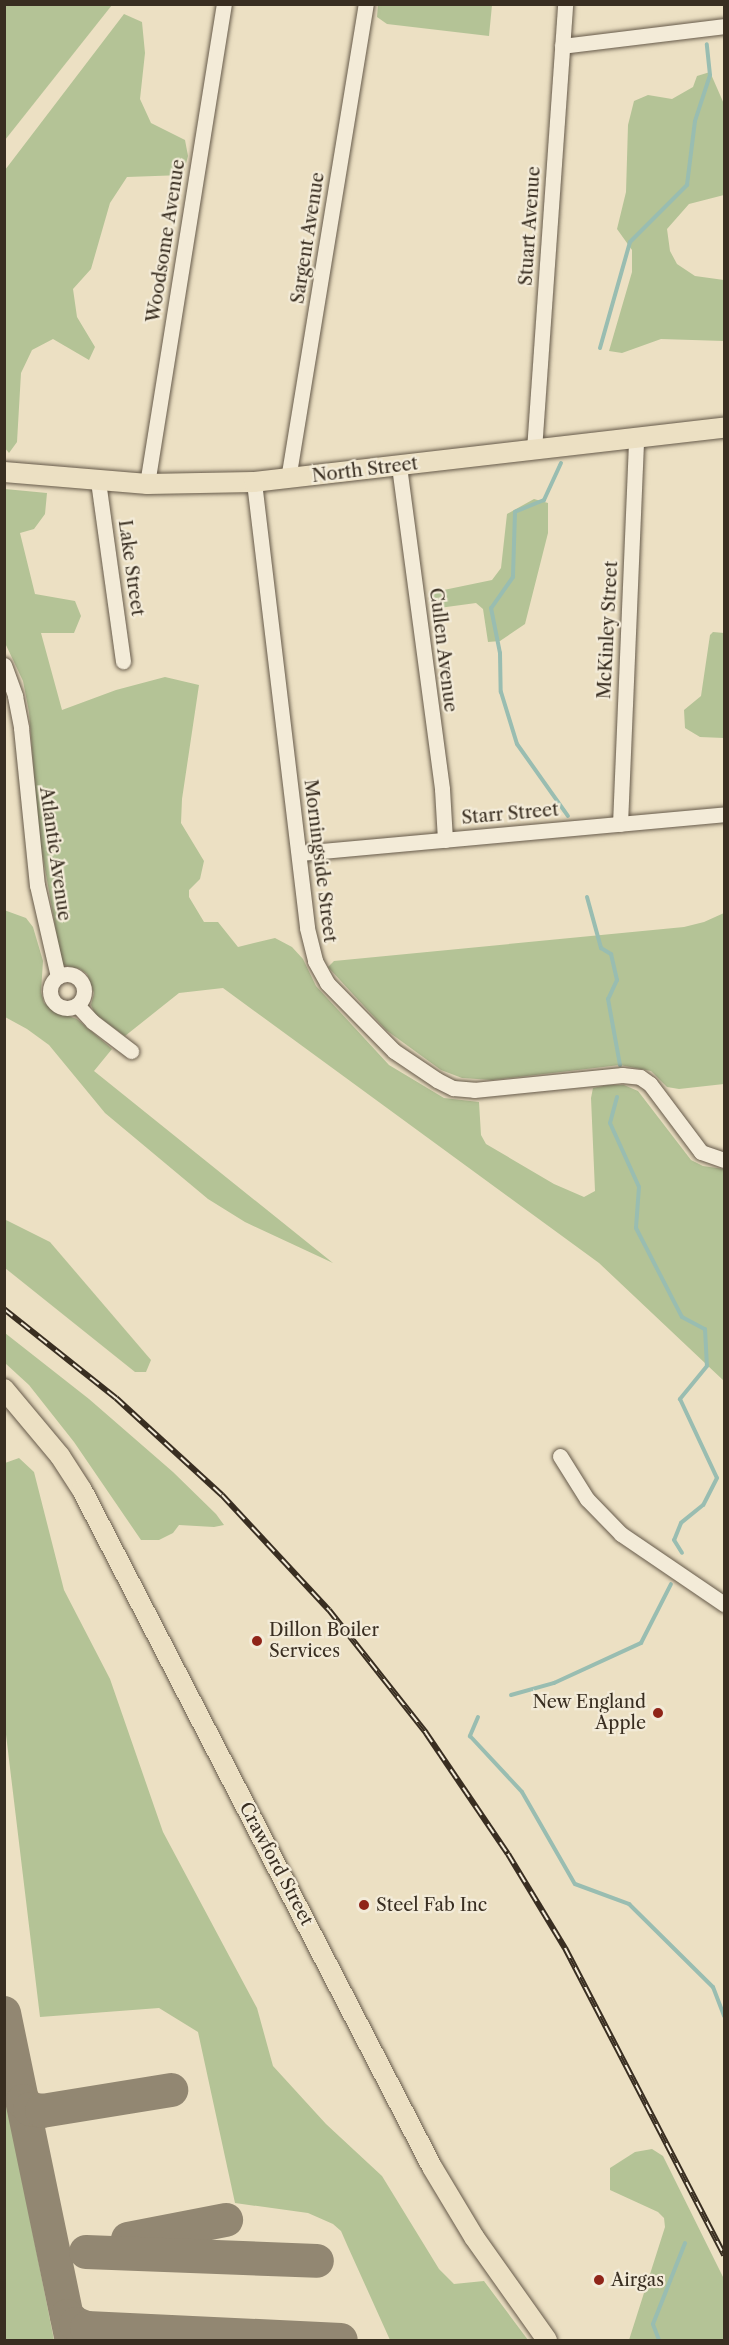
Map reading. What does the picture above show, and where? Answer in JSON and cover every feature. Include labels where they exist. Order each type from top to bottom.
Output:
[{"type":"main road","name":"North Street","points":[[4,472],[147,484],[254,482],[724,428]]},
{"type":"main road","name":"Crawford Street","points":[[4,1389],[60,1456],[82,1490],[436,2174],[474,2237],[548,2340]]},
{"type":"street","name":"Woodsome Avenue","points":[[147,484],[224,4]]},
{"type":"street","name":"Sargent Avenue","points":[[288,479],[366,4]]},
{"type":"street","name":"Stuart Avenue","points":[[534,450],[565,4]]},
{"type":"street","points":[[562,46],[724,26]]},
{"type":"street","name":"McKinley Street","points":[[620,824],[636,438]]},
{"type":"street","name":"Cullen Avenue","points":[[399,466],[446,840]]},
{"type":"street","name":"Lake Street","points":[[98,481],[123,661]]},
{"type":"street","name":"Morningside Street","points":[[254,482],[308,936],[323,976],[333,990],[394,1052],[421,1072],[453,1088],[474,1090],[622,1075],[640,1077],[650,1084],[701,1152],[724,1160]]},
{"type":"street","name":"Atlantic Avenue","points":[[4,665],[15,696],[21,728],[36,878],[57,977],[51,985],[53,1001],[67,1008],[77,1005],[93,1022],[131,1051]]},
{"type":"street","name":"Starr Street","points":[[299,853],[724,814]]},
{"type":"street","points":[[57,977],[68,974],[81,982],[83,997],[77,1005]]},
{"type":"street","points":[[560,1456],[587,1499],[621,1534],[722,1603]]},
{"type":"green space","points":[[4,5],[112,5],[5,140],[4,140]]},
{"type":"green space","points":[[378,5],[492,5],[489,36],[387,24],[377,17]]},
{"type":"green space","points":[[124,14],[142,22],[145,53],[140,99],[151,123],[185,140],[188,156],[183,175],[127,177],[110,203],[91,269],[73,289],[77,317],[95,347],[89,360],[53,339],[32,350],[21,373],[17,442],[9,453],[4,447],[5,170]]},
{"type":"green space","points":[[710,72],[724,104],[724,195],[689,204],[667,229],[670,251],[677,264],[695,276],[724,280],[724,341],[661,339],[622,353],[609,351],[632,272],[632,250],[617,229],[626,192],[628,125],[634,101],[648,95],[672,99],[693,87],[697,76]]},
{"type":"green space","points":[[5,489],[47,493],[45,514],[34,529],[20,533],[35,594],[75,601],[81,616],[74,633],[41,633],[62,710],[116,690],[165,677],[199,685],[182,799],[181,823],[204,861],[200,879],[189,890],[189,897],[204,922],[218,922],[238,947],[275,938],[292,947],[303,959],[316,986],[389,1065],[444,1098],[479,1102],[481,1135],[486,1144],[554,1184],[584,1197],[595,1191],[591,1098],[593,1088],[608,1085],[624,1085],[638,1091],[691,1160],[703,1166],[724,1169],[724,1381],[599,1263],[223,988],[179,993],[125,1036],[95,1014],[91,1005],[94,993],[87,974],[80,969],[63,965],[61,959],[39,835],[29,712],[23,681],[5,643]]},
{"type":"green space","points":[[534,499],[548,503],[548,533],[525,624],[500,641],[488,642],[483,609],[476,603],[439,608],[429,603],[434,592],[492,580],[501,568],[507,514]]},
{"type":"green space","points":[[713,632],[724,633],[724,738],[700,737],[685,728],[684,710],[701,696],[710,635]]},
{"type":"green space","points":[[4,910],[26,918],[33,927],[43,961],[41,992],[44,1003],[54,1011],[77,1019],[112,1049],[94,1071],[333,1263],[245,1222],[208,1199],[105,1113],[49,1045],[5,1017]]},
{"type":"green space","points":[[724,913],[724,1084],[679,1089],[667,1087],[651,1071],[620,1065],[492,1080],[462,1078],[441,1070],[386,1030],[328,967],[334,961],[684,927],[704,922]]},
{"type":"green space","points":[[4,1219],[50,1242],[151,1360],[146,1372],[135,1372],[5,1268]]},
{"type":"green space","points":[[5,1333],[89,1399],[173,1472],[216,1514],[224,1525],[214,1527],[179,1525],[173,1533],[159,1540],[141,1540],[74,1442],[29,1385],[5,1363]]},
{"type":"green space","points":[[19,1458],[34,1472],[64,1590],[110,1679],[163,1832],[257,2008],[273,2066],[326,2124],[382,2176],[439,2269],[454,2284],[484,2281],[528,2340],[390,2340],[341,2231],[333,2224],[308,2213],[235,2203],[198,2032],[159,2008],[40,2017],[4,1718],[5,1463]]},
{"type":"green space","points":[[5,2093],[54,2340],[5,2340]]},
{"type":"green space","points":[[652,2149],[663,2156],[724,2279],[724,2340],[629,2340],[665,2227],[664,2218],[658,2212],[610,2190],[610,2168],[635,2152]]},
{"type":"waterway","points":[[600,348],[630,242],[687,185],[695,121],[710,75],[707,44]]},
{"type":"waterway","points":[[561,463],[544,500],[515,512],[513,577],[491,608],[500,653],[501,692],[517,744],[568,816]]},
{"type":"waterway","points":[[587,897],[601,948],[611,954],[617,980],[608,999],[620,1065]]},
{"type":"waterway","points":[[617,1097],[610,1123],[639,1187],[636,1228],[682,1317],[705,1329],[707,1366],[680,1399],[717,1478],[703,1505],[681,1523],[674,1540],[682,1553]]},
{"type":"waterway","points":[[511,1695],[554,1683],[641,1643],[671,1584]]},
{"type":"waterway","points":[[478,1717],[470,1736],[522,1792],[575,1884],[629,1904],[713,1987],[724,2016]]},
{"type":"waterway","points":[[659,2340],[653,2324],[685,2243]]},
{"type":"taxiway","points":[[4,2013],[72,2340]]},
{"type":"taxiway","points":[[23,2101],[30,2109],[42,2111],[171,2090]]},
{"type":"taxiway","points":[[128,2239],[226,2220]]},
{"type":"taxiway","points":[[86,2252],[317,2261]]},
{"type":"taxiway","points":[[67,2316],[76,2324],[87,2328],[341,2340]]},
{"type":"railway","points":[[4,1309],[116,1398],[222,1495],[329,1610],[426,1733],[508,1854],[565,1948],[724,2255]]},
{"type":"place","name":"Dillon Boiler Services","points":[[257,1641]]},
{"type":"place","name":"New England Apple","points":[[658,1713]]},
{"type":"place","name":"Steel Fab Inc","points":[[364,1905]]},
{"type":"place","name":"Airgas","points":[[599,2280]]}]
